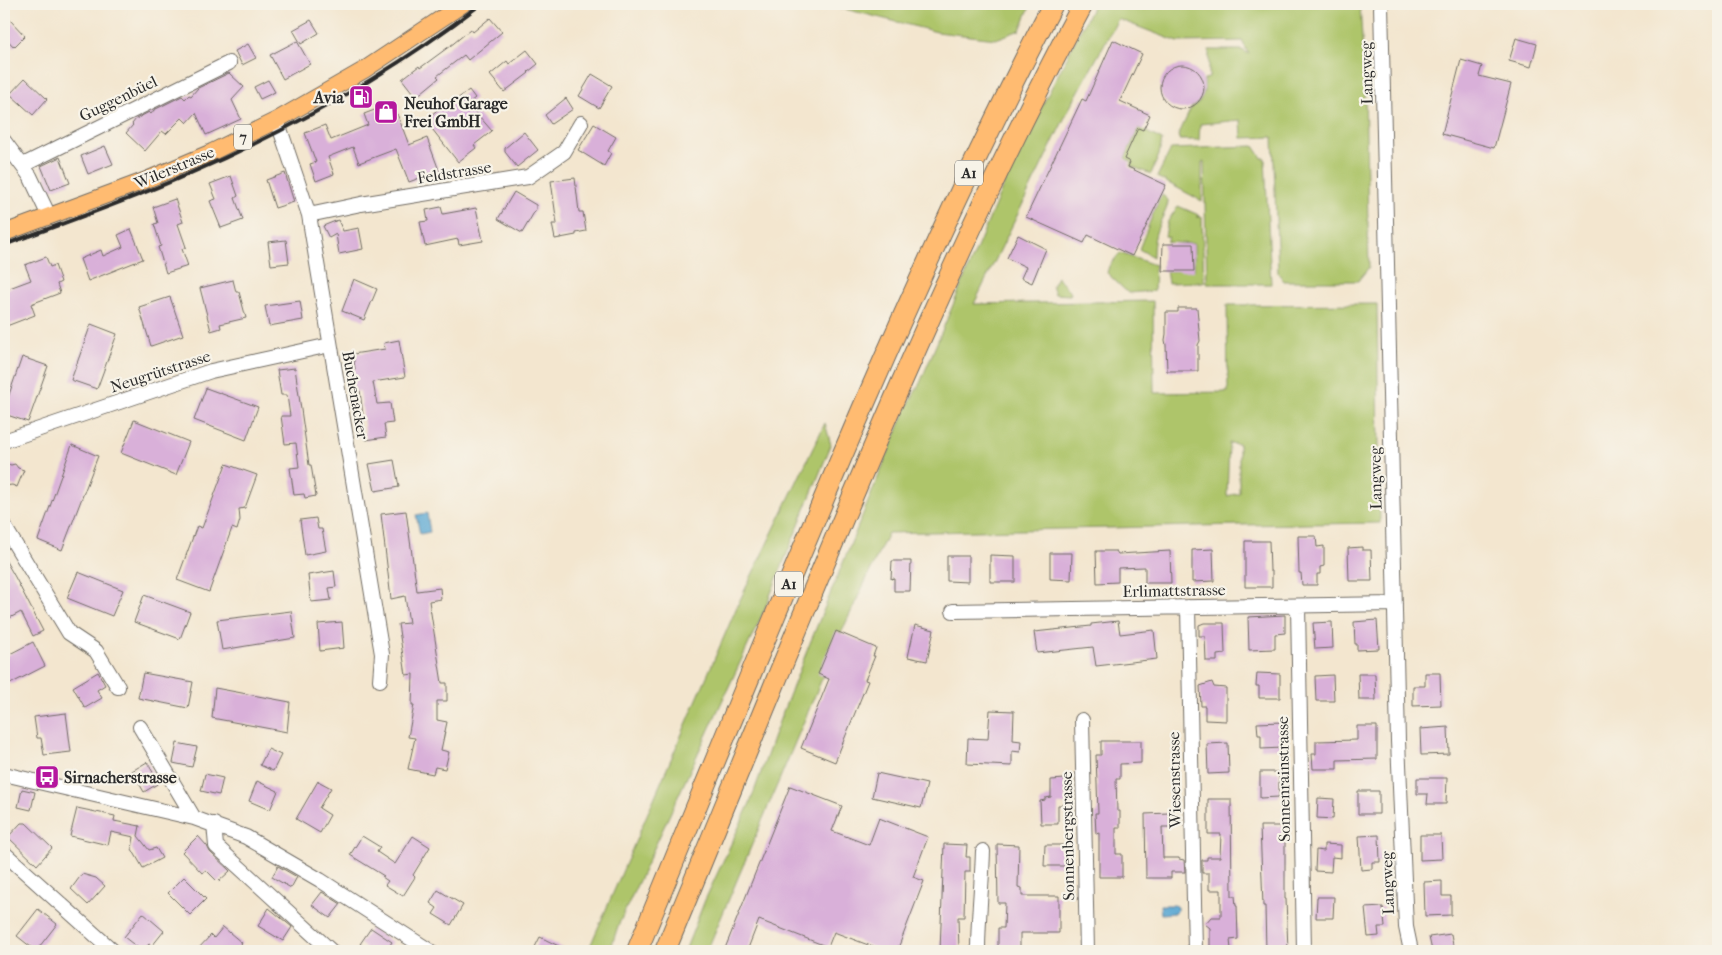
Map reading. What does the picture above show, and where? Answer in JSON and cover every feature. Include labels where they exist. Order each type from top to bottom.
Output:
[{"type":"highway","name":"A1","points":[[637,951],[801,553],[894,336],[1013,81],[1053,4]]},
{"type":"highway","name":"A1","points":[[666,951],[827,559],[919,344],[1006,157],[1083,4]]},
{"type":"main road","name":"Wilerstrasse","points":[[4,233],[144,181],[212,152],[277,120],[364,70],[463,4]]},
{"type":"street","name":"Langweg","points":[[1381,4],[1398,741],[1406,926],[1411,951]]},
{"type":"street","name":"Guggenbüel","points":[[23,165],[229,63]]},
{"type":"street","name":"Buchenacker","points":[[277,120],[309,215],[382,654],[380,680]]},
{"type":"street","name":"Feldstrasse","points":[[309,215],[361,204],[528,177],[564,152],[581,123]]},
{"type":"street","points":[[4,141],[23,165],[50,216]]},
{"type":"street","name":"Neugrütstrasse","points":[[4,441],[210,371],[330,345]]},
{"type":"street","points":[[4,526],[69,633],[96,652],[118,686]]},
{"type":"street","name":"Erlimattstrasse","points":[[953,611],[1395,604]]},
{"type":"street","name":"Sonnenrainstrasse","points":[[1298,606],[1304,951]]},
{"type":"street","name":"Wiesenstrasse","points":[[1188,607],[1195,951]]},
{"type":"street","name":"Sonnenbergstrasse","points":[[1082,720],[1087,951]]},
{"type":"street","points":[[140,726],[194,818]]},
{"type":"street","points":[[4,774],[194,818],[246,837],[274,852],[430,951]]},
{"type":"street","points":[[214,824],[216,846],[331,951]]},
{"type":"street","points":[[978,951],[983,852]]},
{"type":"street","points":[[4,853],[113,951]]},
{"type":"green space","points":[[825,4],[1031,4],[1020,30],[996,39],[937,32]]},
{"type":"green space","points":[[1094,4],[1360,4],[1365,91],[1369,267],[1358,281],[1284,281],[1278,273],[1273,137],[1242,138],[1241,120],[1200,124],[1199,140],[1180,140],[1178,136],[1191,108],[1199,102],[1204,92],[1204,79],[1209,78],[1209,50],[1242,50],[1249,54],[1242,41],[1178,42],[1118,19],[1068,111],[974,304],[1153,301],[1154,393],[1228,392],[1227,305],[1377,304],[1380,523],[888,533],[843,629],[707,951],[685,951],[705,900],[750,803],[810,643],[907,407],[920,383],[1012,165]],"holes":[[[1229,443],[1239,444],[1239,493],[1227,496]]]},
{"type":"green space","points":[[1139,128],[1162,140],[1159,155],[1151,174],[1130,166],[1132,162],[1125,158]]},
{"type":"green space","points":[[1254,146],[1262,158],[1265,158],[1271,284],[1207,284],[1204,161],[1202,162],[1202,201],[1157,177],[1171,149]]},
{"type":"green space","points":[[1161,194],[1168,200],[1168,204],[1156,234],[1153,257],[1139,249]]},
{"type":"green space","points":[[1178,206],[1201,216],[1197,217],[1202,217],[1204,282],[1168,283],[1166,271],[1194,270],[1194,244],[1167,242],[1169,237],[1165,236],[1168,221]]},
{"type":"green space","points":[[1120,253],[1155,265],[1154,291],[1128,293],[1107,273],[1109,266]]},
{"type":"green space","points":[[1057,277],[1071,293],[1070,295],[1055,294],[1052,286]]},
{"type":"green space","points":[[825,423],[831,445],[763,613],[618,926],[610,951],[588,951],[739,602]]},
{"type":"water","points":[[427,513],[430,532],[420,534],[416,515]]},
{"type":"water","points":[[1160,905],[1174,905],[1177,907],[1177,911],[1175,913],[1161,914]]},
{"type":"building","points":[[490,18],[502,32],[468,60],[464,55],[437,76],[439,78],[416,97],[402,79],[419,66],[420,68],[471,29],[473,32]]},
{"type":"building","points":[[10,20],[25,36],[14,47],[4,36],[4,27]]},
{"type":"building","points":[[311,20],[319,33],[301,44],[293,30]]},
{"type":"building","points":[[1516,38],[1537,44],[1531,67],[1509,61]]},
{"type":"building","points":[[1113,40],[1142,54],[1120,101],[1150,115],[1143,130],[1138,128],[1124,159],[1130,162],[1128,167],[1166,185],[1132,256],[1088,235],[1084,243],[1026,217],[1082,99],[1086,101]]},
{"type":"building","points":[[297,41],[310,64],[283,79],[270,55]]},
{"type":"building","points":[[248,44],[256,58],[242,65],[235,51]]},
{"type":"building","points":[[527,50],[538,64],[504,92],[490,75],[507,61],[509,64]]},
{"type":"building","points":[[1461,60],[1482,66],[1479,76],[1511,84],[1494,148],[1442,134]]},
{"type":"building","points":[[1178,65],[1186,65],[1198,71],[1204,87],[1198,103],[1186,109],[1178,109],[1166,103],[1160,91],[1160,83],[1166,71]]},
{"type":"building","points":[[229,73],[244,87],[232,100],[241,119],[206,135],[196,113],[187,123],[182,118],[166,134],[162,131],[145,151],[126,133],[136,119],[149,112],[151,114],[154,110],[182,96],[185,99],[189,95],[191,96],[198,88]]},
{"type":"building","points":[[592,74],[612,86],[599,108],[579,96]]},
{"type":"building","points":[[25,78],[47,99],[33,115],[10,94]]},
{"type":"building","points":[[268,80],[275,92],[260,99],[254,87]]},
{"type":"building","points":[[469,90],[475,98],[470,102],[474,107],[472,108],[492,131],[474,145],[476,148],[458,162],[425,120],[442,106],[444,109]]},
{"type":"building","points":[[566,98],[573,109],[551,124],[545,115]]},
{"type":"building","points":[[393,103],[409,145],[427,138],[440,173],[426,179],[425,176],[409,182],[396,149],[359,163],[353,147],[328,157],[334,174],[316,181],[310,164],[316,162],[305,133],[325,125],[331,140],[368,125],[364,114]]},
{"type":"building","points":[[594,124],[616,137],[608,151],[611,153],[604,166],[578,150]]},
{"type":"building","points":[[524,132],[538,150],[517,167],[505,152],[505,148]]},
{"type":"building","points":[[105,146],[113,164],[88,174],[81,156]]},
{"type":"building","points":[[60,157],[70,183],[51,190],[41,166]]},
{"type":"building","points":[[285,173],[294,202],[275,208],[266,180]]},
{"type":"building","points":[[231,176],[238,196],[235,198],[243,220],[221,228],[210,201],[216,199],[210,184]]},
{"type":"building","points":[[575,178],[579,212],[583,212],[586,231],[555,239],[552,224],[557,224],[551,181]]},
{"type":"building","points":[[514,192],[536,205],[536,209],[522,233],[498,219]]},
{"type":"building","points":[[175,199],[183,222],[178,224],[186,247],[182,249],[188,266],[166,273],[158,247],[161,246],[154,224],[158,223],[153,207]]},
{"type":"building","points":[[441,207],[443,214],[476,208],[483,241],[459,245],[458,239],[425,246],[420,222],[428,221],[426,210]]},
{"type":"building","points":[[338,220],[343,231],[359,228],[363,249],[339,254],[336,234],[329,238],[323,226]]},
{"type":"building","points":[[131,229],[143,259],[88,281],[80,259],[101,250],[103,256],[123,247],[118,235]]},
{"type":"building","points":[[1018,235],[1046,249],[1032,283],[1021,278],[1026,267],[1007,258]]},
{"type":"building","points":[[286,240],[289,263],[271,265],[268,242]]},
{"type":"building","points":[[1163,244],[1193,244],[1194,271],[1162,271]]},
{"type":"building","points":[[46,257],[50,267],[55,265],[61,282],[57,284],[60,293],[31,304],[35,315],[4,327],[4,290],[31,280],[25,265]]},
{"type":"building","points":[[354,279],[377,289],[364,320],[342,311]]},
{"type":"building","points":[[233,280],[236,292],[239,292],[246,318],[220,324],[221,328],[211,331],[200,288]]},
{"type":"building","points":[[170,297],[183,335],[151,346],[139,307]]},
{"type":"building","points":[[300,301],[303,320],[269,326],[265,306]]},
{"type":"building","points":[[1178,308],[1197,308],[1200,341],[1198,345],[1198,371],[1167,371],[1166,312],[1178,312]]},
{"type":"building","points":[[91,324],[117,334],[97,389],[71,380]]},
{"type":"building","points":[[399,340],[405,377],[373,382],[377,404],[390,403],[393,423],[384,424],[386,437],[366,440],[360,391],[354,392],[350,370],[355,369],[353,354],[385,349],[384,343]]},
{"type":"building","points":[[22,357],[48,366],[28,422],[4,414],[4,409]]},
{"type":"building","points":[[295,368],[309,465],[311,465],[316,496],[305,498],[304,494],[294,495],[290,468],[299,467],[296,443],[285,444],[281,416],[290,416],[287,395],[281,395],[277,370]]},
{"type":"building","points":[[206,388],[258,407],[246,440],[194,420]]},
{"type":"building","points":[[134,420],[189,442],[176,475],[121,453]]},
{"type":"building","points":[[72,445],[98,456],[62,550],[38,540]]},
{"type":"building","points":[[394,460],[399,487],[375,491],[369,464]]},
{"type":"building","points":[[4,463],[15,464],[18,468],[24,470],[17,487],[12,485],[4,486]]},
{"type":"building","points":[[226,464],[257,475],[245,508],[239,509],[240,520],[237,530],[232,528],[209,592],[177,580],[197,526],[202,528]]},
{"type":"building","points":[[406,511],[417,591],[440,588],[441,599],[429,601],[442,683],[447,683],[447,701],[437,701],[437,720],[447,722],[441,750],[449,752],[445,769],[435,767],[433,774],[408,769],[415,738],[408,737],[414,705],[412,705],[413,674],[406,675],[398,624],[409,623],[405,596],[391,599],[381,514]]},
{"type":"building","points":[[316,518],[318,529],[322,529],[326,551],[305,555],[300,520]]},
{"type":"building","points":[[1298,536],[1316,536],[1317,547],[1324,546],[1324,566],[1320,567],[1320,574],[1317,574],[1317,585],[1302,585],[1301,573],[1299,573]]},
{"type":"building","points":[[1245,541],[1269,541],[1272,587],[1245,587]]},
{"type":"building","points":[[1362,547],[1362,550],[1371,550],[1372,581],[1349,581],[1348,548]]},
{"type":"building","points":[[1213,549],[1214,581],[1192,582],[1192,550]]},
{"type":"building","points":[[1096,551],[1116,551],[1118,554],[1170,551],[1171,583],[1145,583],[1145,567],[1118,568],[1118,582],[1097,583]]},
{"type":"building","points":[[1050,553],[1072,553],[1071,580],[1050,579]]},
{"type":"building","points":[[990,555],[1015,556],[1015,582],[990,582]]},
{"type":"building","points":[[947,556],[968,556],[968,582],[947,581]]},
{"type":"building","points":[[4,558],[43,631],[33,636],[21,612],[4,621]]},
{"type":"building","points":[[892,561],[911,561],[910,591],[894,591],[894,578],[891,579]]},
{"type":"building","points":[[334,571],[336,587],[329,588],[331,600],[311,602],[308,575]]},
{"type":"building","points":[[78,572],[123,590],[112,616],[67,598]]},
{"type":"building","points":[[144,595],[190,612],[180,639],[134,622]]},
{"type":"building","points":[[291,611],[295,638],[222,650],[217,620]]},
{"type":"building","points":[[1285,615],[1285,633],[1275,634],[1275,649],[1249,650],[1248,617]]},
{"type":"building","points":[[1377,620],[1379,649],[1357,650],[1354,622]]},
{"type":"building","points":[[1118,621],[1120,634],[1154,630],[1157,659],[1096,666],[1093,647],[1037,653],[1034,632]]},
{"type":"building","points":[[342,622],[344,648],[320,651],[318,624]]},
{"type":"building","points":[[1332,622],[1333,648],[1315,649],[1313,623]]},
{"type":"building","points":[[1204,623],[1224,623],[1225,654],[1217,655],[1217,661],[1206,661],[1205,636],[1199,636],[1199,625]]},
{"type":"building","points":[[915,625],[934,630],[927,661],[908,657]]},
{"type":"building","points":[[836,631],[876,648],[873,656],[875,656],[865,680],[868,681],[835,762],[801,748],[829,679],[818,674]]},
{"type":"building","points":[[33,642],[45,666],[10,684],[4,671],[4,657]]},
{"type":"building","points":[[98,672],[105,685],[97,690],[102,698],[85,708],[73,687]]},
{"type":"building","points":[[143,673],[193,682],[188,708],[138,698]]},
{"type":"building","points":[[1257,673],[1280,674],[1280,698],[1259,698],[1259,686],[1256,686]]},
{"type":"building","points":[[1425,673],[1440,673],[1441,705],[1413,706],[1413,686],[1425,686]]},
{"type":"building","points":[[1358,674],[1375,674],[1376,700],[1359,700]]},
{"type":"building","points":[[1333,675],[1334,701],[1316,701],[1315,676]]},
{"type":"building","points":[[1212,682],[1214,687],[1226,688],[1226,721],[1205,720],[1205,706],[1201,706],[1200,686]]},
{"type":"building","points":[[215,688],[290,702],[287,732],[212,718]]},
{"type":"building","points":[[990,710],[1014,711],[1013,740],[1021,741],[1020,752],[1012,751],[1012,766],[967,764],[968,738],[988,739]]},
{"type":"building","points":[[66,713],[71,752],[44,755],[41,738],[37,738],[34,717]]},
{"type":"building","points":[[1283,722],[1283,748],[1261,749],[1261,735],[1258,735],[1257,723]]},
{"type":"building","points":[[1357,726],[1377,726],[1377,759],[1337,760],[1337,769],[1313,769],[1312,754],[1316,754],[1316,741],[1357,740]]},
{"type":"building","points":[[1448,727],[1449,754],[1421,755],[1420,729]]},
{"type":"building","points":[[1101,741],[1141,741],[1141,763],[1120,764],[1120,779],[1116,779],[1117,811],[1120,811],[1120,828],[1116,828],[1116,854],[1122,854],[1122,877],[1099,877],[1099,833],[1096,834],[1095,813],[1098,813],[1096,755],[1101,755]]},
{"type":"building","points":[[177,743],[197,747],[192,767],[173,763]]},
{"type":"building","points":[[1228,743],[1229,773],[1208,774],[1207,744]]},
{"type":"building","points":[[268,749],[281,755],[273,771],[260,765]]},
{"type":"building","points":[[147,762],[159,783],[144,792],[132,771]]},
{"type":"building","points":[[1260,772],[1279,772],[1279,797],[1260,798]]},
{"type":"building","points":[[877,773],[927,784],[921,808],[872,797]]},
{"type":"building","points":[[205,774],[223,778],[219,795],[201,791]]},
{"type":"building","points":[[1417,778],[1447,778],[1446,804],[1427,804],[1428,794],[1417,794]]},
{"type":"building","points":[[1065,779],[1065,805],[1058,805],[1058,824],[1041,824],[1040,801],[1051,797],[1051,780]]},
{"type":"building","points":[[257,781],[278,791],[270,810],[249,801]]},
{"type":"building","points":[[318,781],[331,788],[319,808],[330,815],[320,833],[296,819]]},
{"type":"building","points":[[790,786],[842,806],[832,831],[869,845],[879,818],[928,837],[913,877],[924,881],[897,951],[884,951],[834,932],[828,947],[759,920],[747,951],[724,951]]},
{"type":"building","points":[[22,789],[35,792],[31,810],[18,807]]},
{"type":"building","points":[[1358,791],[1379,791],[1379,814],[1358,814]]},
{"type":"building","points":[[1318,798],[1334,799],[1333,819],[1317,818]]},
{"type":"building","points":[[1208,799],[1231,799],[1232,896],[1235,896],[1237,906],[1238,939],[1230,940],[1231,949],[1210,950],[1210,928],[1205,924],[1211,917],[1221,917],[1221,890],[1209,890],[1209,873],[1202,873],[1202,860],[1207,860],[1207,857],[1220,857],[1221,834],[1208,834]]},
{"type":"building","points":[[77,808],[115,816],[114,821],[140,826],[138,836],[149,850],[156,848],[162,858],[143,868],[132,849],[134,837],[111,832],[108,845],[70,836]]},
{"type":"building","points":[[1169,813],[1170,827],[1162,827],[1163,858],[1179,858],[1184,860],[1185,872],[1171,872],[1171,878],[1146,878],[1145,814]]},
{"type":"building","points":[[21,823],[26,823],[52,848],[37,865],[8,837]]},
{"type":"building","points":[[1260,826],[1285,826],[1285,899],[1288,951],[1266,951]]},
{"type":"building","points":[[1379,835],[1380,862],[1372,862],[1372,869],[1361,870],[1359,836]]},
{"type":"building","points":[[1420,835],[1441,835],[1442,859],[1420,860]]},
{"type":"building","points":[[198,836],[210,852],[230,871],[218,882],[206,870],[202,873],[182,852]]},
{"type":"building","points":[[362,836],[380,847],[377,852],[395,864],[413,836],[430,847],[403,896],[385,885],[388,881],[382,877],[384,876],[350,855]]},
{"type":"building","points":[[944,844],[967,845],[966,857],[970,857],[970,872],[965,872],[964,917],[958,917],[959,951],[940,951]]},
{"type":"building","points":[[997,844],[1019,845],[1018,887],[1022,888],[1022,896],[1059,896],[1059,933],[1020,933],[1020,951],[998,951],[998,928],[1004,928],[1005,903],[998,903]]},
{"type":"building","points":[[1324,844],[1341,845],[1341,858],[1332,857],[1331,872],[1315,871],[1316,850],[1324,851]]},
{"type":"building","points":[[1045,845],[1068,845],[1067,866],[1044,866]]},
{"type":"building","points":[[278,866],[297,877],[291,888],[272,877]]},
{"type":"building","points":[[82,874],[96,878],[105,886],[88,905],[71,889]]},
{"type":"building","points":[[184,877],[206,899],[190,915],[168,893]]},
{"type":"building","points":[[1442,881],[1442,896],[1451,896],[1451,915],[1425,916],[1424,882]]},
{"type":"building","points":[[438,890],[463,905],[451,925],[433,914],[437,908],[430,903]]},
{"type":"building","points":[[322,892],[341,904],[330,918],[312,905]]},
{"type":"building","points":[[1317,897],[1334,897],[1333,918],[1316,918]]},
{"type":"building","points":[[1383,907],[1385,927],[1378,927],[1379,936],[1368,937],[1365,908]]},
{"type":"building","points":[[269,908],[292,927],[283,941],[258,926]]},
{"type":"building","points":[[38,909],[57,924],[36,951],[17,936]]},
{"type":"building","points":[[143,913],[164,931],[152,946],[149,944],[142,951],[124,937]]},
{"type":"building","points":[[223,927],[242,943],[235,951],[196,951],[211,935],[214,938]]},
{"type":"building","points":[[371,928],[392,942],[386,951],[370,951],[360,944]]},
{"type":"building","points":[[1451,934],[1454,951],[1432,951],[1429,937]]},
{"type":"building","points":[[540,937],[569,951],[533,951]]},
{"type":"railway","points":[[4,245],[139,195],[262,140],[375,77],[446,30],[481,4]]},
{"type":"place","name":"Avia","points":[[361,97]]},
{"type":"place","name":"Neuhof Garage Frei GmbH","points":[[386,112]]},
{"type":"place","name":"Sirnacherstrasse","points":[[47,777]]}]
